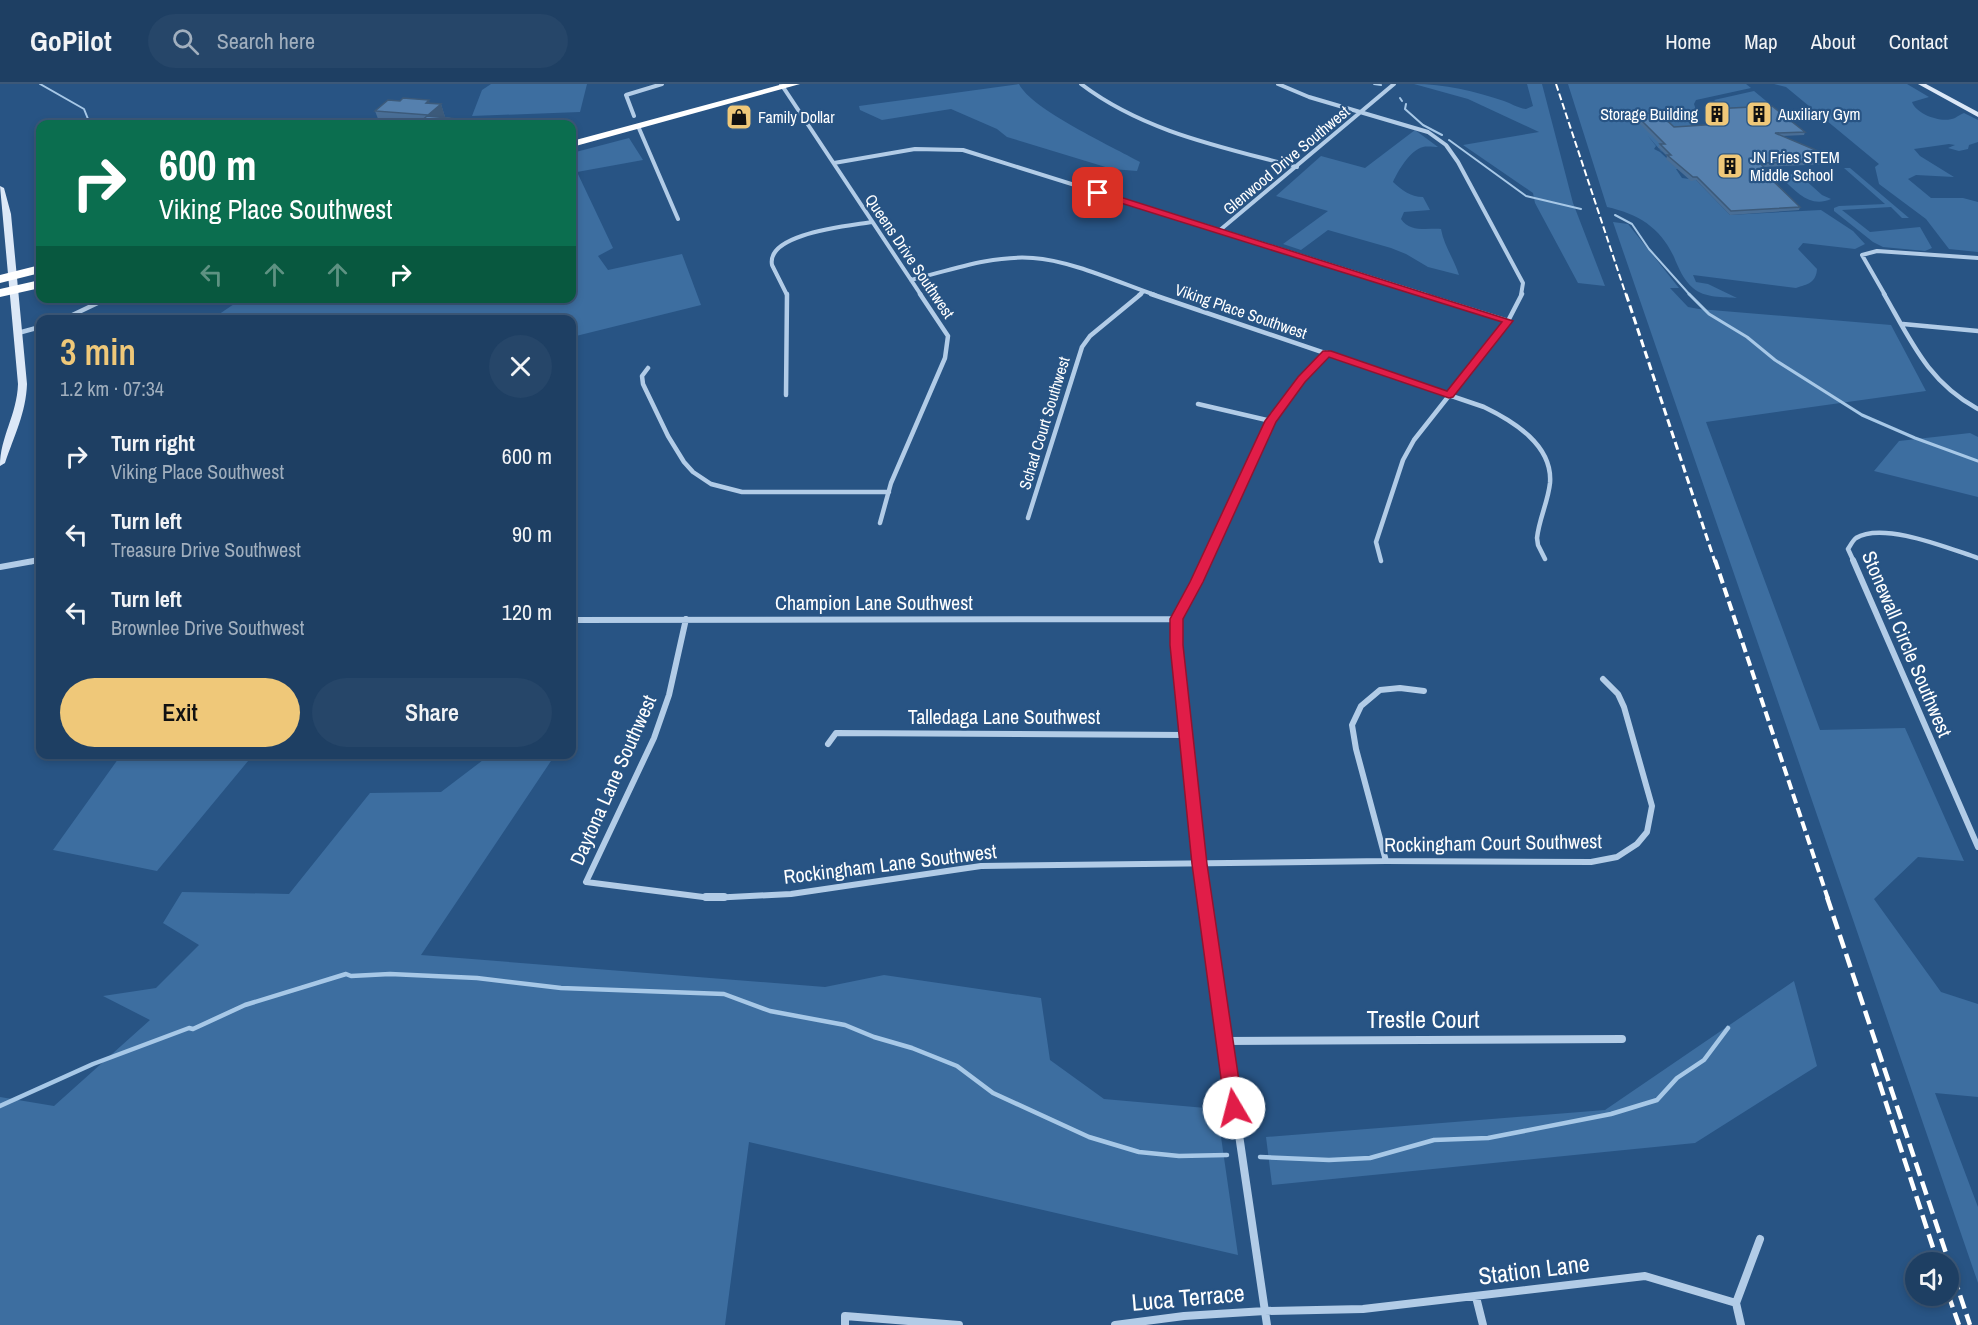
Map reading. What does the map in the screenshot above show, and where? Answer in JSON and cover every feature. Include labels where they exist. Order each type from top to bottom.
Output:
[{"type":"highway","points":[[576,143],[636,121],[758,84]]},
{"type":"highway","points":[[576,132],[636,121],[795,84]]},
{"type":"highway","points":[[6,278],[36,270]]},
{"type":"highway","points":[[6,292],[36,285]]},
{"type":"street","points":[[662,84],[625,97],[678,219]]},
{"type":"street","points":[[1081,84],[1111,105],[1147,122],[1297,167]]},
{"type":"street","points":[[1278,84],[1309,97],[1428,132],[1450,150],[1523,283],[1523,293],[1518,306],[1508,321],[1423,426],[1403,460],[1376,542],[1381,561]]},
{"type":"street","name":"Glenwood Drive Southwest","points":[[1220,230],[1394,84]]},
{"type":"street","points":[[1921,84],[1978,115]]},
{"type":"street","name":"Queens Drive Southwest","points":[[782,86],[946,331],[948,348],[889,492],[880,523]]},
{"type":"street","points":[[834,163],[921,148],[952,148],[1508,321]]},
{"type":"street","points":[[0,188],[6,203],[6,292],[18,333],[22,399],[0,463]]},
{"type":"street","points":[[786,395],[788,298],[784,285],[775,274],[771,259],[774,252],[787,241],[800,236],[872,222]]},
{"type":"street","points":[[1978,258],[1877,251],[1862,255],[1935,378],[1948,391],[1978,409]]},
{"type":"street","name":"Viking Place Southwest","points":[[911,280],[992,259],[1029,256],[1069,265],[1449,395],[1507,418],[1526,434],[1542,453],[1550,468],[1550,484],[1536,542],[1545,559]]},
{"type":"street","name":"Schad Court Southwest","points":[[1028,518],[1082,347],[1090,336],[1144,291]]},
{"type":"street","points":[[72,315],[98,303]]},
{"type":"street","points":[[1903,324],[1978,331]]},
{"type":"street","points":[[18,333],[36,328]]},
{"type":"street","points":[[1267,1325],[1200,864],[1176,645],[1177,619],[1197,582],[1271,421],[1295,388],[1327,353]]},
{"type":"street","points":[[648,368],[642,376],[643,384],[681,458],[701,479],[720,487],[742,492],[889,492]]},
{"type":"street","points":[[1198,404],[1271,421]]},
{"type":"street","name":"Stonewall Circle Southwest","points":[[1978,558],[1889,534],[1859,535],[1848,549],[1978,848]]},
{"type":"street","points":[[0,567],[36,561]]},
{"type":"street","name":"Daytona Lane Southwest","points":[[586,882],[654,738],[669,696],[686,619]]},
{"type":"street","name":"Champion Lane Southwest","points":[[576,620],[1177,619]]},
{"type":"street","name":"Rockingham Court Southwest","points":[[1200,864],[1386,861],[1591,862],[1617,857],[1638,844],[1647,832],[1652,806],[1624,707],[1618,694],[1603,679]]},
{"type":"street","points":[[1386,861],[1356,749],[1352,725],[1361,706],[1380,690],[1400,687],[1424,691]]},
{"type":"street","name":"Talledaga Lane Southwest","points":[[828,744],[836,733],[1185,735]]},
{"type":"street","name":"Rockingham Lane Southwest","points":[[586,882],[711,898],[791,894],[981,866],[1200,864]]},
{"type":"street","name":"Trestle Court","points":[[1224,1041],[1622,1039]]},
{"type":"street","points":[[1741,1325],[1736,1303],[1760,1239]]},
{"type":"street","name":"Station Lane","points":[[1265,1311],[1364,1309],[1645,1276],[1736,1303]]},
{"type":"street","points":[[1476,1297],[1484,1325]]},
{"type":"street","name":"Luca Terrace","points":[[1115,1325],[1184,1316],[1265,1311]]},
{"type":"street","points":[[845,1320],[959,1325]]},
{"type":"shaded area","points":[[491,84],[587,84],[580,112],[472,116],[482,90]]},
{"type":"shaded area","points":[[1019,84],[1039,105],[1055,116],[1140,162],[1137,171],[1112,169],[1007,137],[997,129],[951,109],[882,120],[860,110],[859,106]]},
{"type":"shaded area","points":[[1414,84],[1437,85],[1471,91],[1526,109],[1533,106],[1527,84],[1542,84],[1573,203],[1605,286],[1578,283],[1535,203],[1533,193],[1463,145],[1539,132],[1468,99]]},
{"type":"shaded area","points":[[1568,84],[1746,84],[1751,88],[1696,100],[1694,104],[1697,113],[1680,115],[1697,118],[1691,126],[1693,128],[1659,148],[1663,152],[1661,151],[1648,136],[1656,146],[1654,149],[1678,169],[1676,169],[1682,178],[1696,180],[1730,215],[1821,210],[1853,231],[1865,244],[1855,249],[1803,243],[1798,249],[1817,269],[1811,282],[1796,288],[1693,275],[1696,282],[1708,284],[1737,298],[1703,294],[1684,278],[1668,247],[1655,230],[1638,218],[1607,207]]},
{"type":"shaded area","points":[[1774,84],[1907,84],[1929,97],[1912,102],[1924,114],[1937,119],[1950,120],[1964,113],[1978,120],[1978,142],[1969,145],[1968,149],[1959,151],[1948,148],[1955,145],[1949,144],[1914,149],[1920,156],[1954,177],[1916,175],[1908,179],[1931,198],[1963,198],[1978,202],[1978,252],[1949,249],[1926,219],[1879,184],[1875,167],[1879,164],[1786,87]]},
{"type":"shaded area","points":[[1754,91],[1788,119],[1740,122],[1714,100]]},
{"type":"shaded area","points":[[1415,130],[1438,147],[1423,147],[1414,152],[1401,167],[1393,182],[1410,194],[1423,197],[1430,210],[1404,212],[1401,219],[1414,228],[1441,229],[1459,275],[1428,267],[1391,248],[1328,230],[1301,250],[1283,244],[1328,211],[1276,196],[1321,156],[1365,168]]},
{"type":"shaded area","points":[[629,138],[643,160],[577,172],[613,248],[598,256],[608,270],[682,254],[701,305],[576,336],[576,315],[218,315],[236,303],[576,303],[576,152]]},
{"type":"shaded area","points":[[1844,168],[1850,168],[1909,218],[1902,218],[1891,207],[1842,210],[1870,232],[1920,227],[1932,248],[1925,251],[1883,247],[1873,242],[1834,211],[1834,208],[1839,206],[1885,204]]},
{"type":"shaded area","points":[[1785,175],[1808,177],[1803,178],[1822,195],[1831,199],[1817,202],[1805,198],[1783,179]]},
{"type":"shaded area","points":[[1613,222],[1628,224],[1679,288],[1670,288],[1688,307],[1891,325],[1926,391],[1706,422],[1820,730],[1905,728],[1964,861],[1918,857],[1874,899],[1941,992],[1978,1004],[1978,1097],[1935,1093],[1978,1207],[1978,1283]]},
{"type":"shaded area","points":[[1970,433],[1978,437],[1978,497],[1874,471],[1899,441]]},
{"type":"shaded area","points":[[118,759],[250,759],[157,871],[53,850]]},
{"type":"shaded area","points":[[484,759],[552,759],[421,955],[825,987],[884,975],[1041,998],[1050,1060],[1104,1099],[1217,1109],[1238,1255],[749,1142],[725,1325],[0,1325],[0,1097],[54,1106],[150,1020],[103,996],[156,988],[199,945],[163,923],[182,892],[289,894],[370,793],[441,792]]},
{"type":"shaded area","points":[[1794,981],[1817,1066],[1695,1143],[1272,1185],[1266,1137],[1605,1110]]},
{"type":"building","points":[[403,98],[429,100],[426,103],[441,104],[428,115],[375,111],[388,100],[400,101]]},
{"type":"building","name":"JN Fries STEM Middle School","points":[[1772,106],[1805,132],[1775,133],[1818,151],[1830,161],[1760,163],[1770,174],[1766,174],[1800,207],[1731,211],[1697,177],[1693,177],[1667,155],[1671,155],[1660,144],[1665,144],[1635,114],[1659,113],[1674,127],[1722,124],[1719,122],[1725,121],[1712,109]]},
{"type":"building","points":[[427,116],[458,119],[456,120],[422,120]]},
{"type":"waterway","points":[[40,84],[84,109],[88,120]]},
{"type":"waterway","points":[[1374,84],[1381,85]]},
{"type":"waterway","points":[[1406,104],[1405,109],[1423,125],[1442,135]]},
{"type":"waterway","points":[[1449,140],[1526,196],[1581,209]]},
{"type":"waterway","points":[[1615,215],[1632,224],[1649,249],[1690,295]]},
{"type":"waterway","points":[[1690,295],[1709,314],[1747,337],[1775,360],[1862,415],[1915,438],[1978,461]]},
{"type":"waterway","points":[[0,1106],[93,1064],[189,1028],[193,1029],[245,1005],[346,974],[351,976],[390,974],[477,978],[561,988],[724,994],[770,1011],[845,1025],[874,1037],[912,1048],[957,1066],[993,1093],[1089,1137],[1139,1152],[1179,1156],[1227,1155]]},
{"type":"waterway","points":[[1260,1157],[1329,1160],[1370,1158],[1434,1140],[1488,1138],[1611,1114],[1657,1100],[1677,1078],[1704,1060],[1728,1028]]},
{"type":"railway","points":[[1556,84],[1626,295]]},
{"type":"railway","points":[[1626,294],[1715,562]]},
{"type":"railway","points":[[1715,560],[1828,899]]},
{"type":"railway","points":[[1827,897],[1970,1325]]},
{"type":"railway","points":[[1873,1063],[1934,1252]]},
{"type":"railway","points":[[1952,1306],[1959,1325]]},
{"type":"place","name":"Storage Building","points":[[1717,114]]},
{"type":"place","name":"Auxiliary Gym","points":[[1759,114]]},
{"type":"place","name":"Family Dollar","points":[[739,117]]},
{"type":"place","name":"JN Fries STEM Middle School","points":[[1730,166]]},
{"type":"route","points":[[1098,193],[1508,321],[1449,395],[1327,353],[1282,404],[1271,421],[1197,582],[1177,619],[1176,645],[1200,864],[1234,1108]]}]
